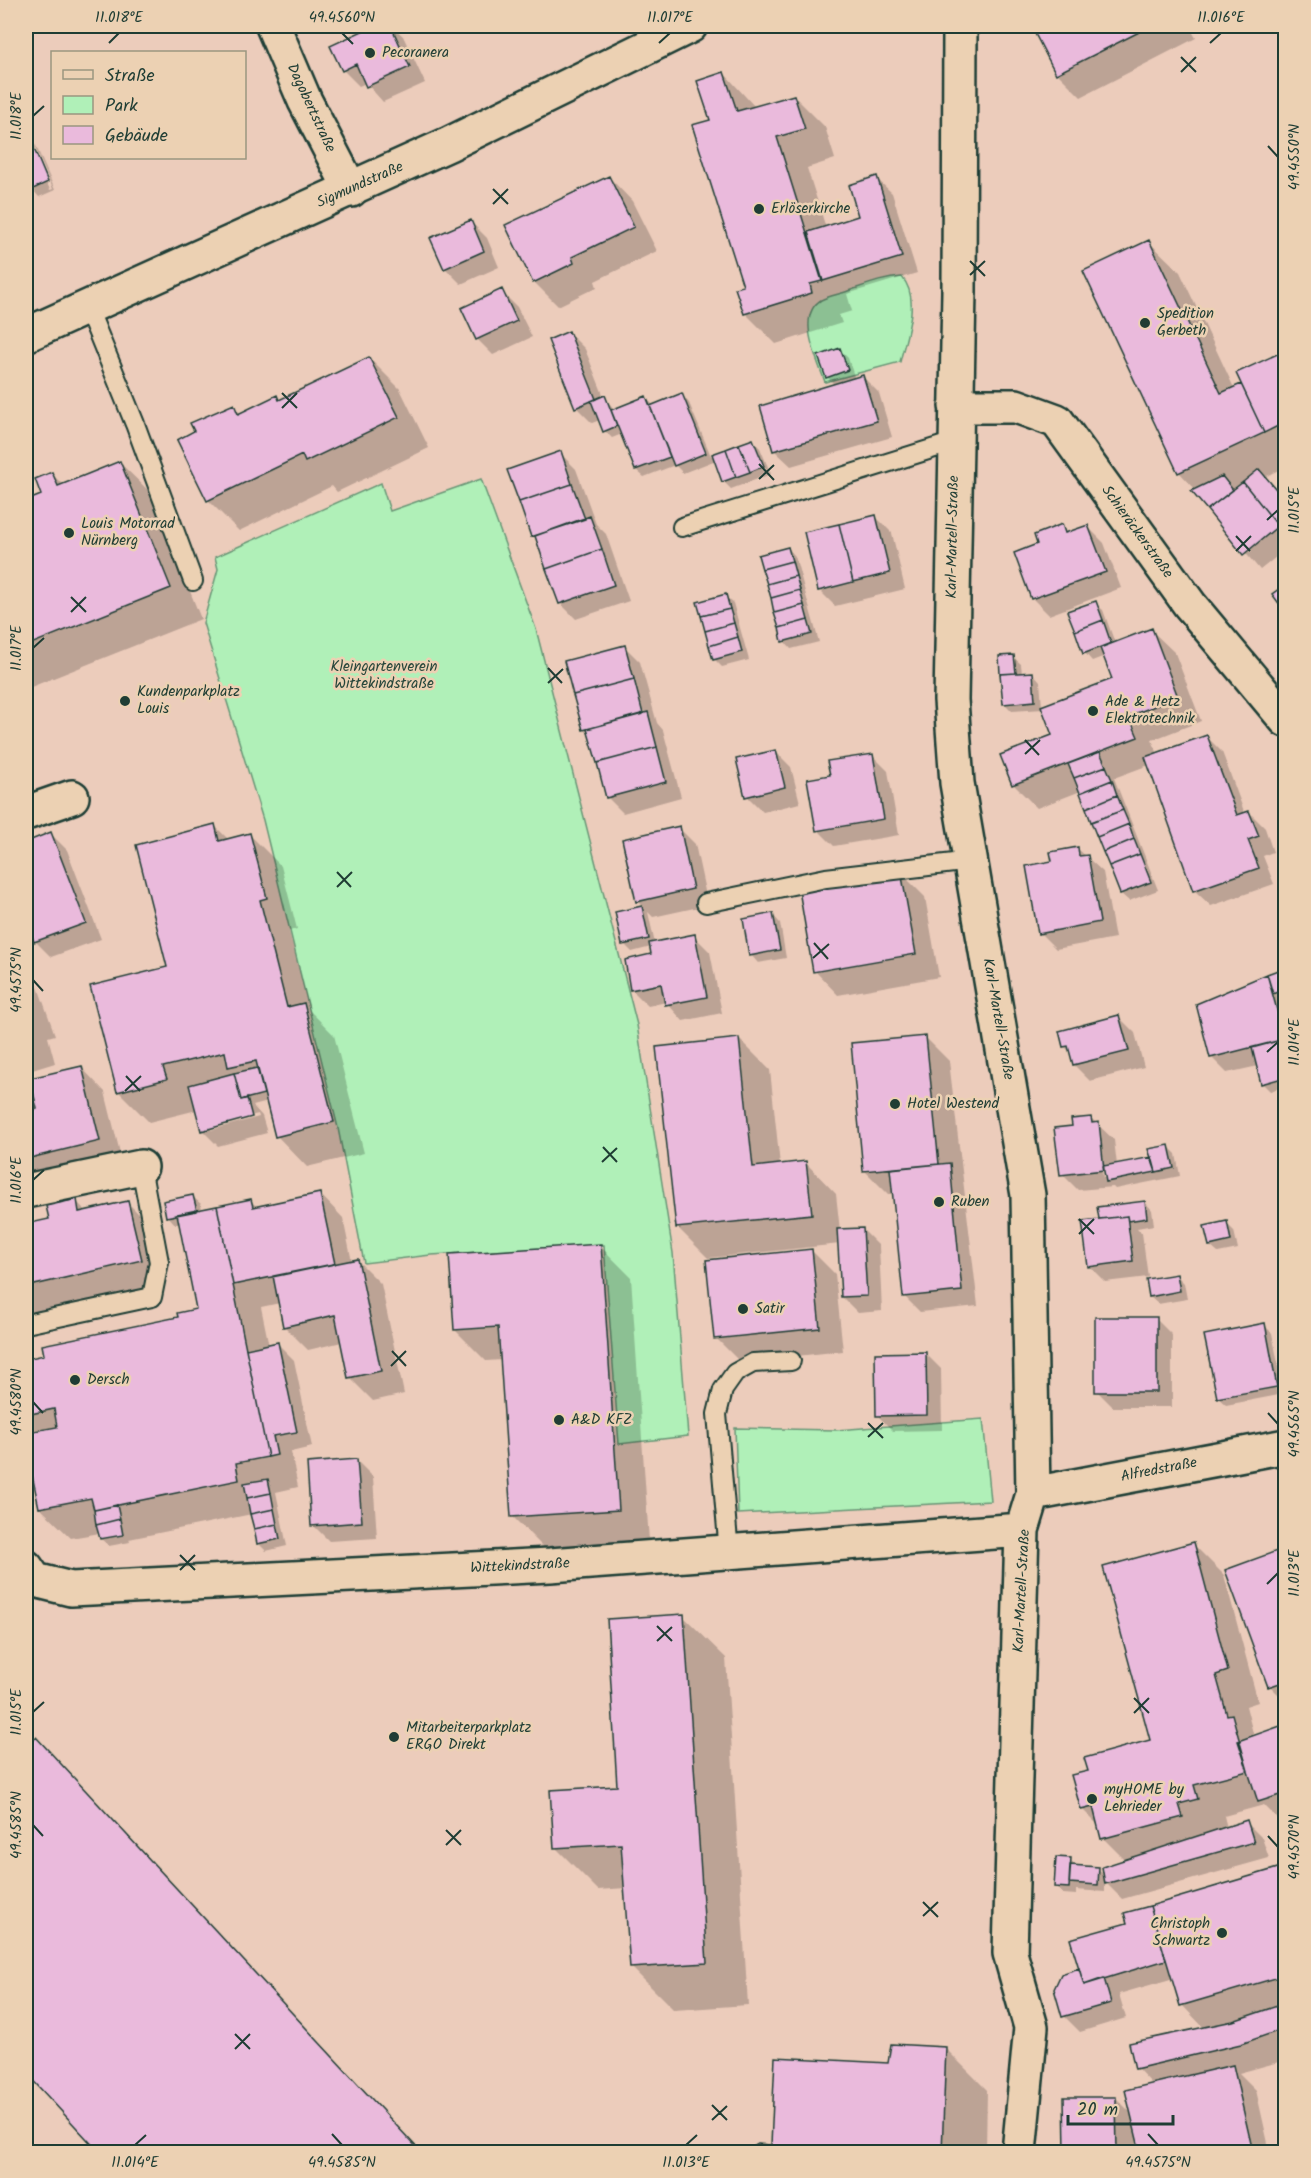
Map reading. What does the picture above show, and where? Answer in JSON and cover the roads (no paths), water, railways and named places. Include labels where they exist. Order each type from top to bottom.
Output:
[{"type":"street","name":"Dagobertstraße","points":[[273,26],[305,101],[351,190]]},
{"type":"street","name":"Sigmundstraße","points":[[26,335],[351,190],[690,26]]},
{"type":"street","name":"Karl-Martell-Straße","points":[[960,26],[951,700],[957,783],[1028,1194],[1033,1494],[1022,1530],[1010,1953],[1031,2027],[1019,2152]]},
{"type":"street","name":"Schieräckerstraße","points":[[956,406],[1016,406],[1057,421],[1190,604],[1286,720]]},
{"type":"street","points":[[26,813],[72,797]]},
{"type":"street","points":[[26,1191],[141,1167]]},
{"type":"street","name":"Alfredstraße","points":[[1033,1494],[1286,1446]]},
{"type":"street","name":"Wittekindstraße","points":[[26,1567],[34,1580],[71,1589],[550,1565],[1022,1530]]},
{"type":"lane","points":[[87,306],[135,424],[193,581]]},
{"type":"lane","points":[[682,527],[954,442]]},
{"type":"lane","points":[[706,903],[826,878],[971,861]]},
{"type":"lane","points":[[26,1324],[152,1297],[159,1262],[141,1167]]},
{"type":"lane","points":[[729,1553],[717,1414],[723,1390],[735,1372],[753,1363],[791,1361]]},
{"type":"place","name":"Pecoranera","points":[[370,53]]},
{"type":"place","name":"Erlöserkirche","points":[[759,209]]},
{"type":"place","name":"Spedition Gerbeth","points":[[1145,323]]},
{"type":"place","name":"Louis Motorrad Nürnberg","points":[[69,533]]},
{"type":"place","name":"Kundenparkplatz Louis","points":[[125,701]]},
{"type":"place","name":"Ade & Hetz Elektrotechnik","points":[[1093,711]]},
{"type":"place","name":"Hotel Westend","points":[[895,1104]]},
{"type":"place","name":"Ruben","points":[[939,1202]]},
{"type":"place","name":"Satir","points":[[743,1309]]},
{"type":"place","name":"Dersch","points":[[75,1380]]},
{"type":"place","name":"A&D KFZ","points":[[559,1420]]},
{"type":"place","name":"Mitarbeiterparkplatz ERGO Direkt","points":[[394,1737]]},
{"type":"place","name":"myHOME by Lehrieder","points":[[1092,1799]]},
{"type":"place","name":"Christoph Schwartz","points":[[1222,1933]]},
{"type":"park label","name":"Kleingartenverein Wittekindstraße","points":[[384,676]]}]
